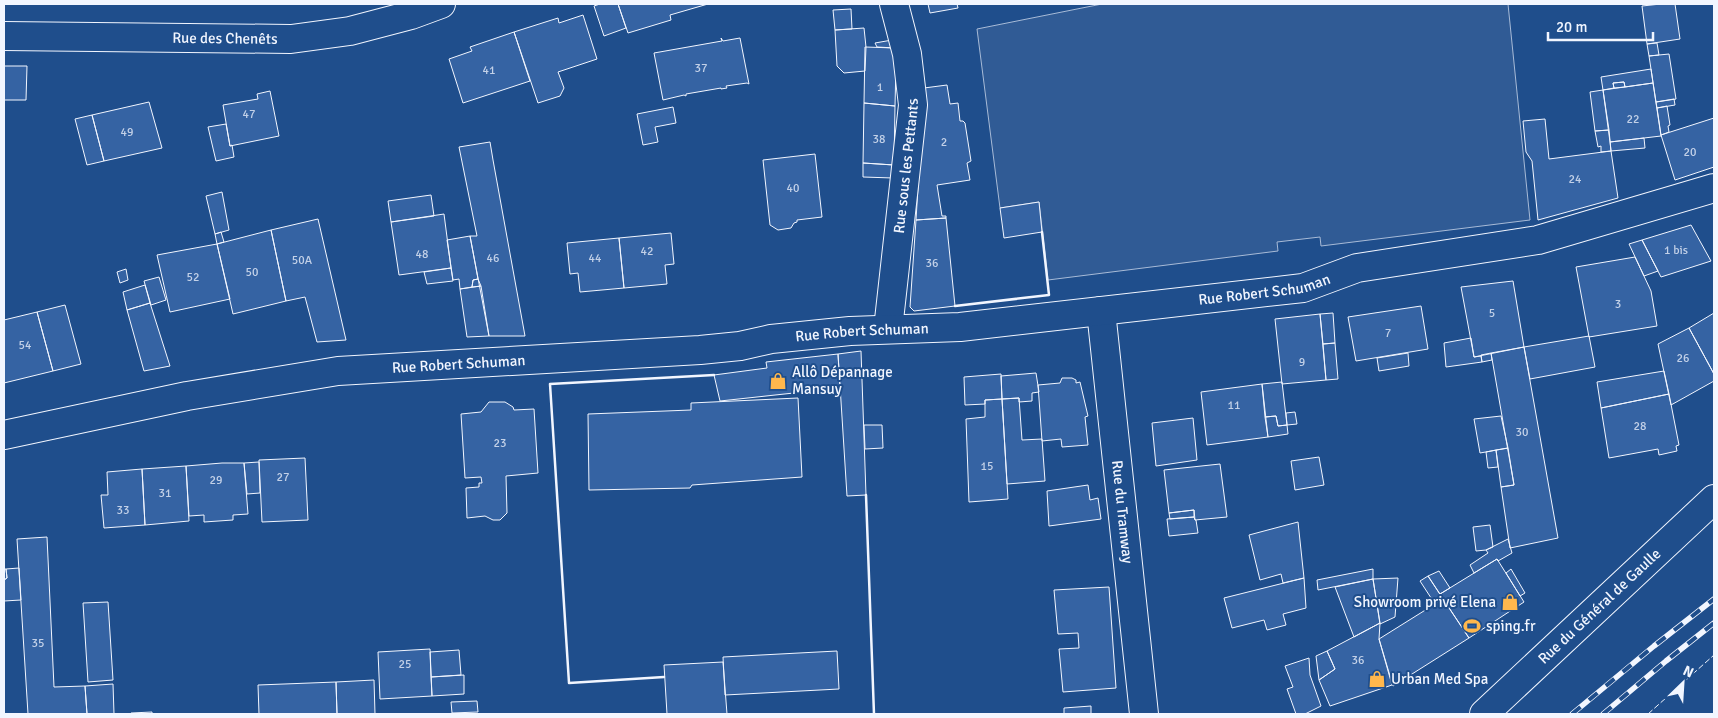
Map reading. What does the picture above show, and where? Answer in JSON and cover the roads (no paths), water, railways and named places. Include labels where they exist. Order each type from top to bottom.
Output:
[{"type":"street","name":"Rue des Chenêts","points":[[4,36],[291,39],[350,31],[411,15],[441,4]]},
{"type":"street","name":"Rue sous les Pettants","points":[[888,329],[913,105],[907,54],[894,4]]},
{"type":"street","name":"Rue Robert Schuman","points":[[4,435],[187,396],[338,371],[700,350],[740,346],[771,339],[888,329],[960,327],[1303,288],[1357,268],[1538,240],[1714,188]]},
{"type":"street","name":"Rue du Tramway","points":[[1101,311],[1144,714]]},
{"type":"street","name":"Rue du Général de Gaulle","points":[[1484,714],[1714,499]]},
{"type":"railway","points":[[1572,714],[1714,599]]},
{"type":"railway","points":[[1603,714],[1714,623]]},
{"type":"place","name":"Allô Dépannage Mansuy","points":[[778,381]]},
{"type":"place","name":"Showroom privé Elena","points":[[1510,602]]},
{"type":"place","name":"sping.fr","points":[[1472,626]]},
{"type":"place","name":"Urban Med Spa","points":[[1377,679]]}]
